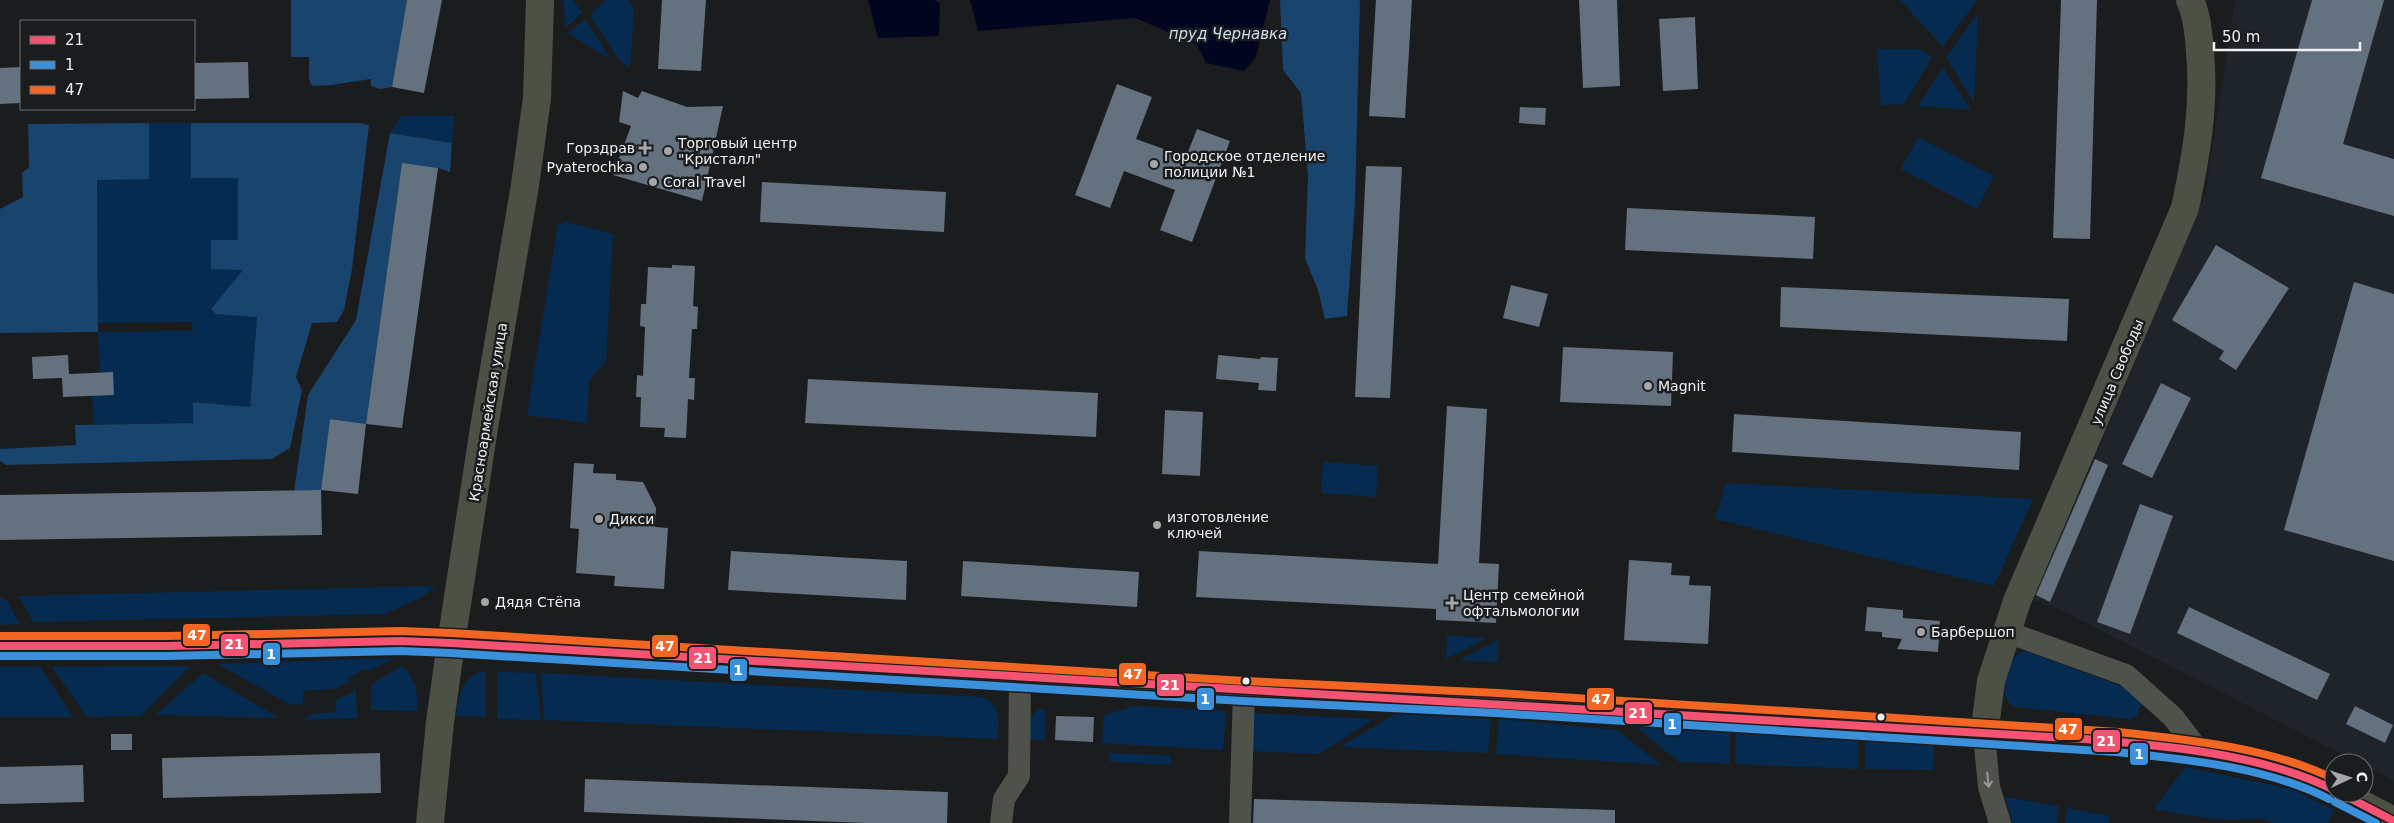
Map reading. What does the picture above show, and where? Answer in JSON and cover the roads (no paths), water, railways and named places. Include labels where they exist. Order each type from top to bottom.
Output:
[{"type":"main road","name":"Красноармейская улица","points":[[430,823],[440,722],[451,643],[484,428],[525,185],[537,98],[540,0]]},
{"type":"main road","name":"улица Свободы","points":[[1984,735],[1991,681],[2017,601],[2185,208],[2198,148],[2203,89],[2199,37],[2190,0]]},
{"type":"main road","points":[[0,646],[167,646],[401,641],[1244,691],[1414,698],[1984,735],[2039,736],[2198,750],[2278,768],[2324,784]]},
{"type":"main road","points":[[2359,803],[2394,821]]},
{"type":"street","points":[[2007,632],[2126,675],[2173,717],[2198,750]]},
{"type":"street","points":[[1000,823],[1004,799],[1019,776],[1020,677]]},
{"type":"street","points":[[1240,823],[1244,691]]},
{"type":"street","points":[[1984,735],[1989,787],[2000,823]]},
{"type":"water","points":[[868,0],[934,0],[940,3],[939,36],[878,38]]},
{"type":"water","name":"пруд Чернавка","points":[[970,0],[1270,0],[1256,57],[1244,71],[1206,63],[1197,45],[1136,18],[978,31]]},
{"type":"place","name":"Горздрав","points":[[645,148]]},
{"type":"place","name":"Торговый центр \"Кристалл\"","points":[[668,151]]},
{"type":"place","name":"Городское отделение полиции №1","points":[[1154,164]]},
{"type":"place","name":"Pyaterochka","points":[[643,167]]},
{"type":"place","name":"Coral Travel","points":[[653,182]]},
{"type":"place","name":"Magnit","points":[[1648,386]]},
{"type":"place","name":"Дикси","points":[[599,519]]},
{"type":"place","name":"изготовление ключей","points":[[1157,525]]},
{"type":"place","name":"Дядя Стёпа","points":[[485,602]]},
{"type":"place","name":"Центр семейной офтальмологии","points":[[1452,603]]},
{"type":"place","name":"Барбершоп","points":[[1921,632]]}]
